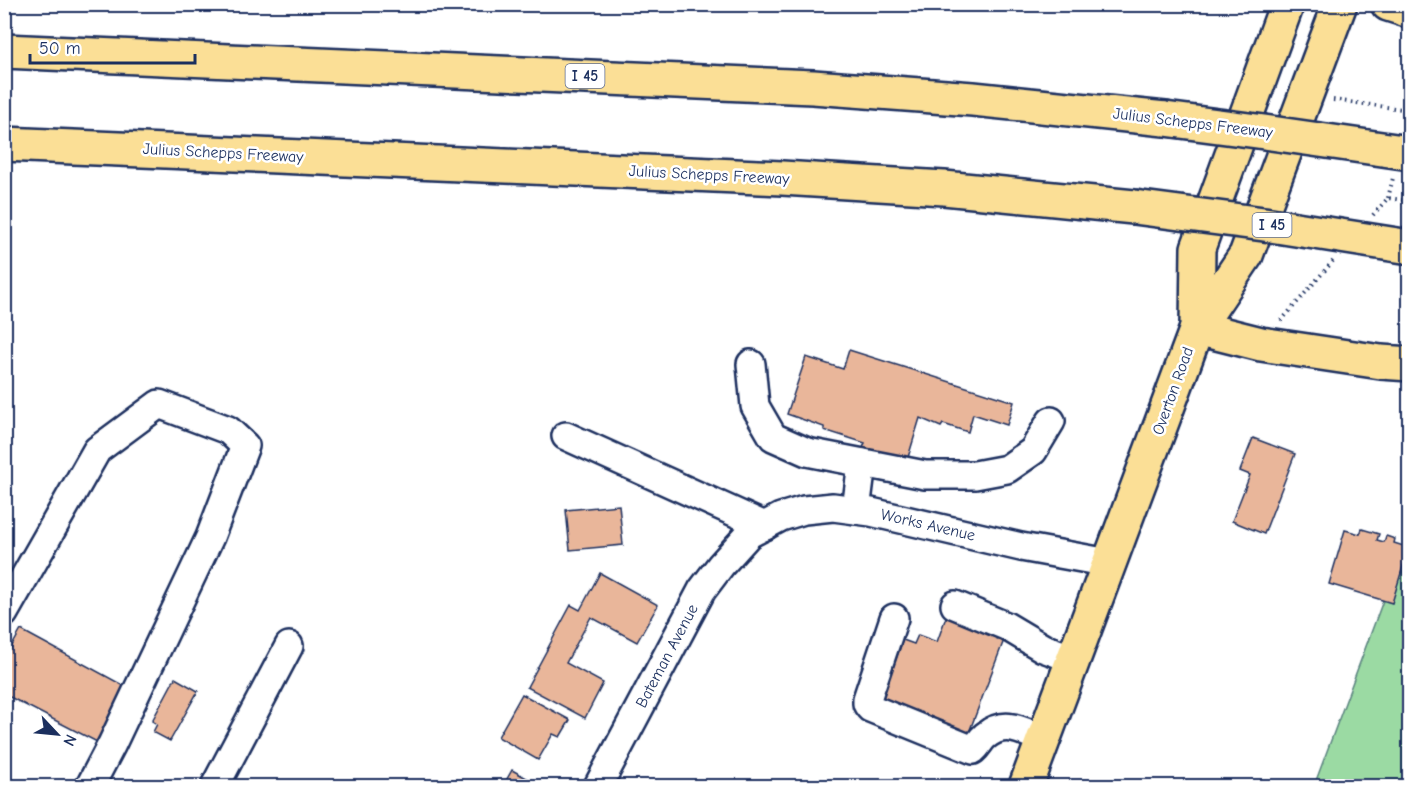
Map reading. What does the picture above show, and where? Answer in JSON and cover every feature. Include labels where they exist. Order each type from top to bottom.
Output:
[{"type":"main road","points":[[1287,4],[1198,248],[1197,328],[1262,344],[1395,363]]},
{"type":"main road","name":"Overton Road","points":[[1026,786],[1197,328],[1246,255],[1340,4]]},
{"type":"main road","points":[[1388,4],[1410,11]]},
{"type":"main road","name":"Julius Schepps Freeway","points":[[4,51],[813,87],[997,101],[1165,119],[1410,153]]},
{"type":"main road","name":"Julius Schepps Freeway","points":[[4,144],[782,178],[967,190],[1134,207],[1264,224],[1410,247]]},
{"type":"street","points":[[751,364],[755,406],[773,437],[807,452],[925,475],[975,475],[1007,469],[1033,451],[1051,421]]},
{"type":"street","points":[[4,613],[97,450],[159,404],[228,430],[245,446],[210,537],[90,786]]},
{"type":"street","points":[[567,436],[757,530]]},
{"type":"street","points":[[856,510],[862,463]]},
{"type":"street","name":"Works Avenue","points":[[757,530],[781,517],[804,510],[834,507],[1021,548],[1109,564]]},
{"type":"street","name":"Bateman Avenue","points":[[598,786],[702,590],[722,565],[757,530]]},
{"type":"street","points":[[955,605],[1006,626],[1042,648],[1074,659]]},
{"type":"street","points":[[894,618],[867,699],[870,708],[973,750],[993,729],[1010,727],[1043,739]]},
{"type":"street","points":[[215,786],[289,646]]},
{"type":"path","points":[[1306,95],[1410,110]]},
{"type":"green space","points":[[1409,565],[1409,786],[1314,786],[1387,590]]},
{"type":"building","points":[[849,350],[1014,402],[1007,425],[973,414],[968,432],[943,424],[941,427],[920,418],[906,464],[862,450],[865,443],[824,430],[824,427],[787,414],[806,357],[843,369]]},
{"type":"building","points":[[1253,438],[1295,454],[1264,534],[1232,521],[1250,475],[1240,471]]},
{"type":"building","points":[[619,505],[623,545],[570,550],[566,510]]},
{"type":"building","points":[[1362,529],[1379,534],[1377,540],[1384,542],[1386,536],[1395,539],[1394,543],[1410,548],[1410,565],[1404,563],[1392,603],[1329,584],[1345,530],[1360,534]]},
{"type":"building","points":[[600,573],[658,605],[637,642],[591,617],[566,663],[603,683],[585,718],[527,687],[571,605],[580,610]]},
{"type":"building","points":[[946,617],[1004,640],[968,735],[880,702],[903,640],[914,644],[918,635],[937,642]]},
{"type":"building","points":[[21,630],[128,688],[99,743],[4,694],[4,660]]},
{"type":"building","points":[[175,678],[198,691],[170,741],[153,732],[157,724],[152,721]]},
{"type":"building","points":[[522,694],[570,720],[560,737],[553,734],[538,760],[498,737]]},
{"type":"building","points":[[512,770],[541,786],[503,786]]}]
